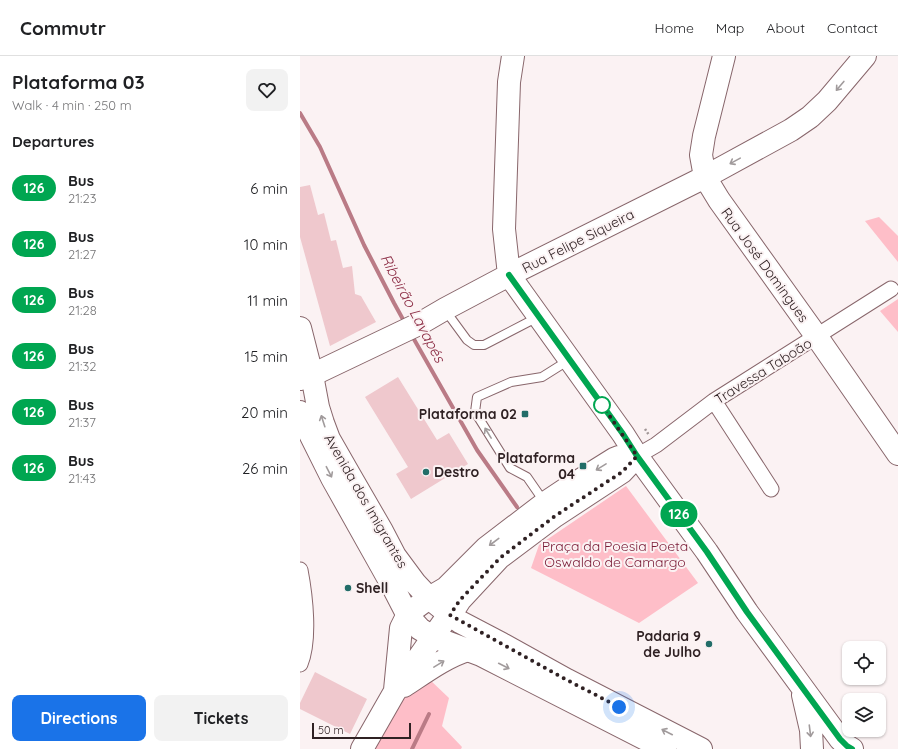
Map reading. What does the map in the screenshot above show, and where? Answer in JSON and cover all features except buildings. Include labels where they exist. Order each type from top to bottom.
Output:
[{"type":"main road","points":[[512,56],[509,82],[504,229],[509,275],[707,552],[747,612],[840,739],[852,749]]},
{"type":"main road","name":"Rua José Domingues","points":[[724,56],[704,136],[701,155],[705,177],[719,200],[898,454]]},
{"type":"main road","name":"Rua Felipe Siqueira","points":[[306,377],[398,335],[509,275],[705,177],[791,130],[810,117],[827,101],[864,56]]},
{"type":"main road","name":"Avenida dos Imigrantes","points":[[300,328],[306,377],[329,439],[395,556],[415,583],[429,598],[450,615],[567,680],[701,749]]},
{"type":"main road","name":"Avenida dos Imigrantes","points":[[300,412],[332,478],[408,616],[420,629],[432,637],[468,650],[504,666],[665,749]]},
{"type":"main road","points":[[394,693],[402,628],[408,616],[414,609],[446,588],[486,548],[550,510],[622,472],[637,456]]},
{"type":"main road","points":[[362,749],[394,693],[432,637],[460,600],[500,558],[550,510]]},
{"type":"main road","points":[[394,693],[450,657],[468,650]]},
{"type":"main road","points":[[801,686],[811,730],[812,749]]},
{"type":"street","name":"Travessa Taboão","points":[[637,456],[656,445],[714,401],[892,289]]},
{"type":"street","points":[[714,401],[771,489]]},
{"type":"street","points":[[300,570],[306,630],[300,664]]},
{"type":"lane","points":[[445,310],[467,340],[474,345],[484,345],[538,317]]},
{"type":"lane","points":[[550,510],[526,477],[510,468],[475,412],[476,404],[477,397],[510,382],[542,377],[569,360]]},
{"type":"green space","points":[[879,217],[898,236],[898,262],[865,221]]},
{"type":"green space","points":[[898,299],[898,332],[880,311]]},
{"type":"green space","name":"Praça da Poesia Poeta Oswaldo de Camargo","points":[[626,486],[698,583],[639,623],[531,568],[539,545]]},
{"type":"green space","points":[[429,679],[449,698],[442,726],[462,747],[461,749],[373,749],[398,701]]},
{"type":"waterway","name":"Ribeirão Lavapés","points":[[300,113],[320,147],[364,245],[405,323]]},
{"type":"waterway","name":"Ribeirão Lavapés","points":[[411,334],[477,450],[517,507]]},
{"type":"waterway","name":"Ribeirão Lavapés","points":[[412,749],[429,714]]},
{"type":"bus line","name":"126","points":[[509,275],[707,552],[747,612],[840,739],[852,749]]},
{"type":"place","name":"Plataforma 02","points":[[525,414]]},
{"type":"place","name":"Plataforma 04","points":[[583,466]]},
{"type":"place","name":"Destro","points":[[426,472]]},
{"type":"place","name":"Shell","points":[[348,588]]},
{"type":"place","name":"Padaria 9 de Julho","points":[[709,644]]},
{"type":"route","points":[[602,405],[637,456],[622,472],[555,516],[500,558],[460,600],[450,615],[460,622],[619,707]]}]
